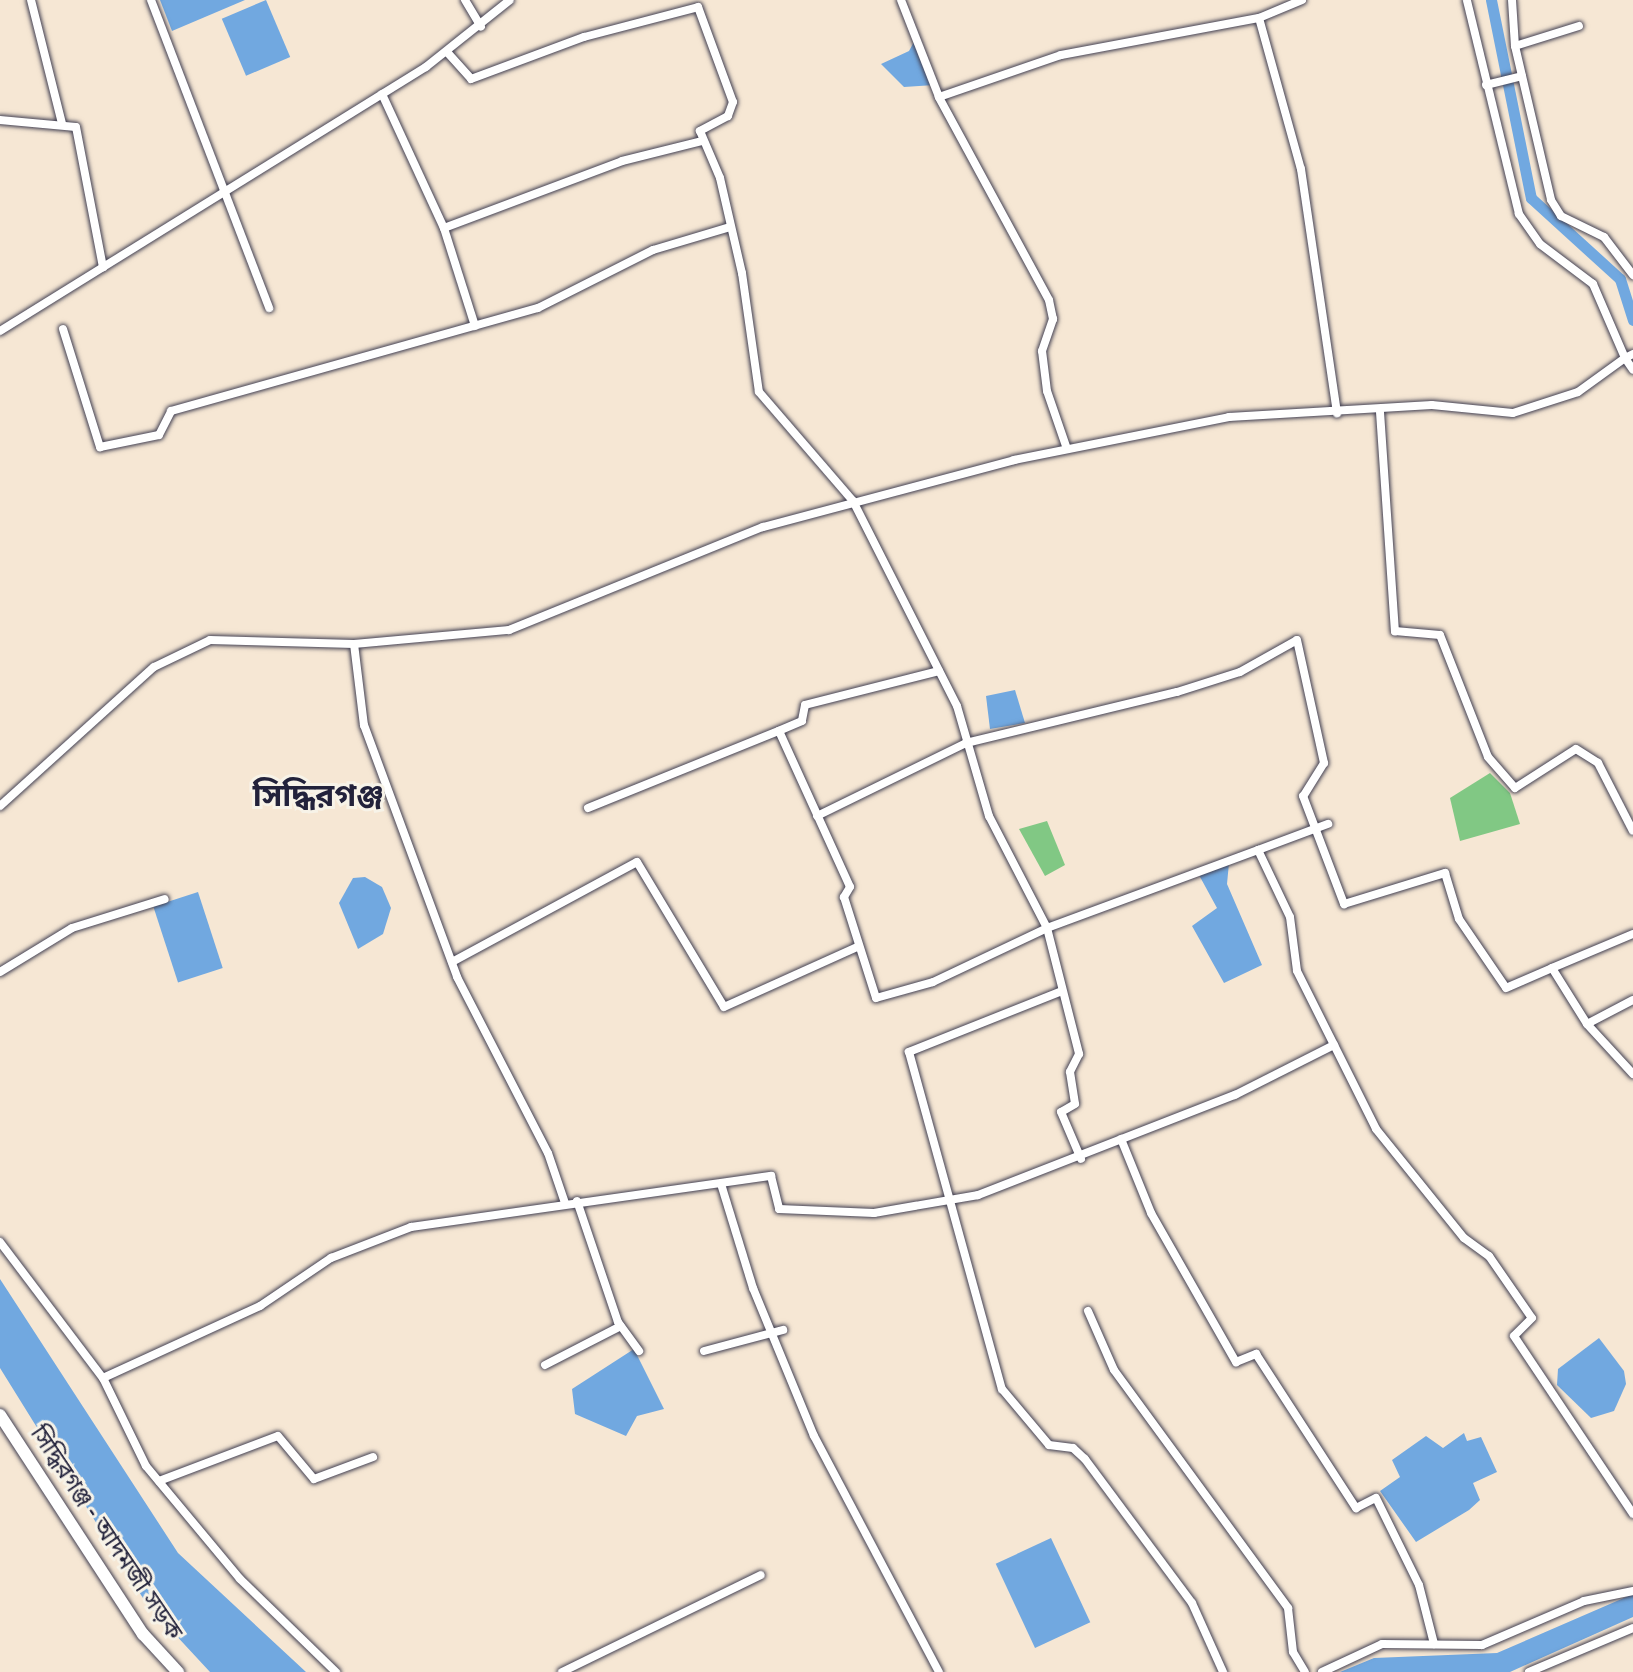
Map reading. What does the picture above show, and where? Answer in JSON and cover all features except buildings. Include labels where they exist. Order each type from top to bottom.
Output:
[{"type":"main road","name":"সিদ্ধিরগঞ্জ - আদমজী সড়ক","points":[[0,1415],[143,1634],[178,1672]]},
{"type":"street","points":[[31,0],[62,123],[79,136],[103,267]]},
{"type":"street","points":[[151,0],[269,308]]},
{"type":"street","points":[[465,0],[481,27]]},
{"type":"street","points":[[0,331],[447,52],[510,0]]},
{"type":"street","points":[[901,0],[939,97],[1049,300],[1053,319],[1042,351],[1047,391],[1067,449]]},
{"type":"street","points":[[939,97],[1061,55],[1259,18],[1302,0]]},
{"type":"street","points":[[1467,0],[1523,222],[1552,255],[1593,284],[1633,370]]},
{"type":"street","points":[[1512,0],[1519,76],[1551,200],[1561,216],[1604,237],[1633,275]]},
{"type":"street","points":[[447,52],[471,79],[584,37],[698,7],[733,102],[728,116],[700,131],[720,178],[759,392],[853,501],[939,671],[989,816],[1047,928],[1079,1054],[1070,1072],[1075,1104],[1061,1112],[1081,1159]]},
{"type":"street","points":[[1259,18],[1301,169],[1337,413]]},
{"type":"street","points":[[1515,46],[1579,26]]},
{"type":"street","points":[[1488,84],[1519,76]]},
{"type":"street","points":[[382,94],[444,228],[475,326]]},
{"type":"street","points":[[1,125],[62,123]]},
{"type":"street","points":[[444,228],[622,161],[702,141]]},
{"type":"street","points":[[63,329],[100,447],[159,435],[171,411],[475,326],[584,291],[653,250],[730,227]]},
{"type":"street","points":[[0,806],[173,653],[239,638],[354,644],[523,626],[677,559],[853,501],[1067,449],[1229,417],[1380,412],[1432,405],[1513,413],[1578,392],[1629,356]]},
{"type":"street","points":[[1380,412],[1385,528],[1395,631],[1440,635],[1488,757],[1515,788],[1576,749],[1598,763],[1633,831]]},
{"type":"street","points":[[817,816],[966,743],[1177,692],[1240,672],[1297,640],[1324,763],[1303,796],[1312,829],[1344,904],[1445,873],[1459,919],[1506,988],[1633,934]]},
{"type":"street","points":[[354,644],[364,725],[452,962],[548,1153],[565,1203]]},
{"type":"street","points":[[588,808],[802,721],[805,705],[939,671]]},
{"type":"street","points":[[779,731],[850,887],[844,897],[857,947],[876,998],[933,982],[1047,928],[1328,824]]},
{"type":"street","points":[[1258,850],[1290,917],[1297,971],[1376,1129],[1464,1238],[1489,1256],[1532,1318],[1514,1336],[1633,1514]]},
{"type":"street","points":[[452,962],[637,862],[724,1007],[857,947]]},
{"type":"street","points":[[0,972],[72,928],[165,899]]},
{"type":"street","points":[[1552,968],[1587,1024],[1633,1074]]},
{"type":"street","points":[[1062,991],[909,1052],[1002,1389],[1049,1445],[1073,1448],[1085,1459],[1192,1603],[1223,1672]]},
{"type":"street","points":[[1587,1024],[1633,1000]]},
{"type":"street","points":[[103,1378],[260,1306],[369,1242],[411,1227],[577,1201],[771,1176],[779,1209],[874,1213],[947,1198],[1081,1159],[1334,1045]]},
{"type":"street","points":[[1121,1139],[1151,1213],[1236,1362],[1256,1354],[1356,1508],[1376,1498],[1419,1585],[1434,1644]]},
{"type":"street","points":[[721,1184],[771,1333],[814,1436],[939,1672]]},
{"type":"street","points":[[577,1201],[621,1326],[639,1351]]},
{"type":"street","points":[[0,1242],[103,1378],[159,1481],[240,1579],[336,1672]]},
{"type":"street","points":[[1088,1311],[1114,1370],[1288,1608],[1293,1652],[1305,1672]]},
{"type":"street","points":[[545,1365],[621,1326]]},
{"type":"street","points":[[704,1351],[783,1330]]},
{"type":"street","points":[[159,1481],[278,1436],[314,1479],[373,1457]]},
{"type":"street","points":[[566,1671],[761,1575]]},
{"type":"street","points":[[1322,1672],[1382,1644],[1482,1645],[1584,1601],[1633,1591]]},
{"type":"street","points":[[1529,1672],[1633,1628]]},
{"type":"green space","points":[[1490,773],[1510,793],[1520,824],[1460,841],[1450,798]]},
{"type":"green space","points":[[1047,821],[1065,865],[1045,876],[1019,829]]},
{"type":"water","points":[[160,0],[245,0],[172,31]]},
{"type":"water","points":[[266,0],[290,57],[246,76],[222,19]]},
{"type":"water","points":[[915,40],[934,85],[904,87],[881,64],[909,51]]},
{"type":"water","points":[[1015,690],[1025,723],[990,729],[986,696]]},
{"type":"water","points":[[1229,863],[1227,884],[1262,965],[1224,983],[1192,926],[1217,908],[1199,875]]},
{"type":"water","points":[[365,877],[382,887],[391,908],[383,934],[358,949],[339,903],[353,878]]},
{"type":"water","points":[[198,892],[223,968],[178,983],[153,907]]},
{"type":"water","points":[[0,1279],[178,1553],[306,1672],[210,1672],[146,1603],[0,1368]]},
{"type":"water","points":[[1599,1338],[1624,1371],[1626,1384],[1614,1411],[1591,1418],[1557,1385],[1558,1369]]},
{"type":"water","points":[[634,1349],[664,1409],[637,1416],[626,1436],[575,1414],[572,1389]]},
{"type":"water","points":[[1464,1433],[1467,1441],[1481,1437],[1497,1472],[1473,1483],[1480,1500],[1469,1510],[1416,1542],[1380,1491],[1400,1477],[1392,1460],[1426,1436],[1443,1448]]},
{"type":"water","points":[[1051,1538],[1090,1622],[1035,1648],[996,1564]]},
{"type":"water","points":[[1633,1594],[1633,1617],[1510,1672],[1340,1672],[1374,1658],[1497,1653]]},
{"type":"waterway","points":[[1491,0],[1531,198],[1620,279],[1633,320]]},
{"type":"district","name":"সিদ্ধিরগঞ্জ","points":[[318,797]]}]
